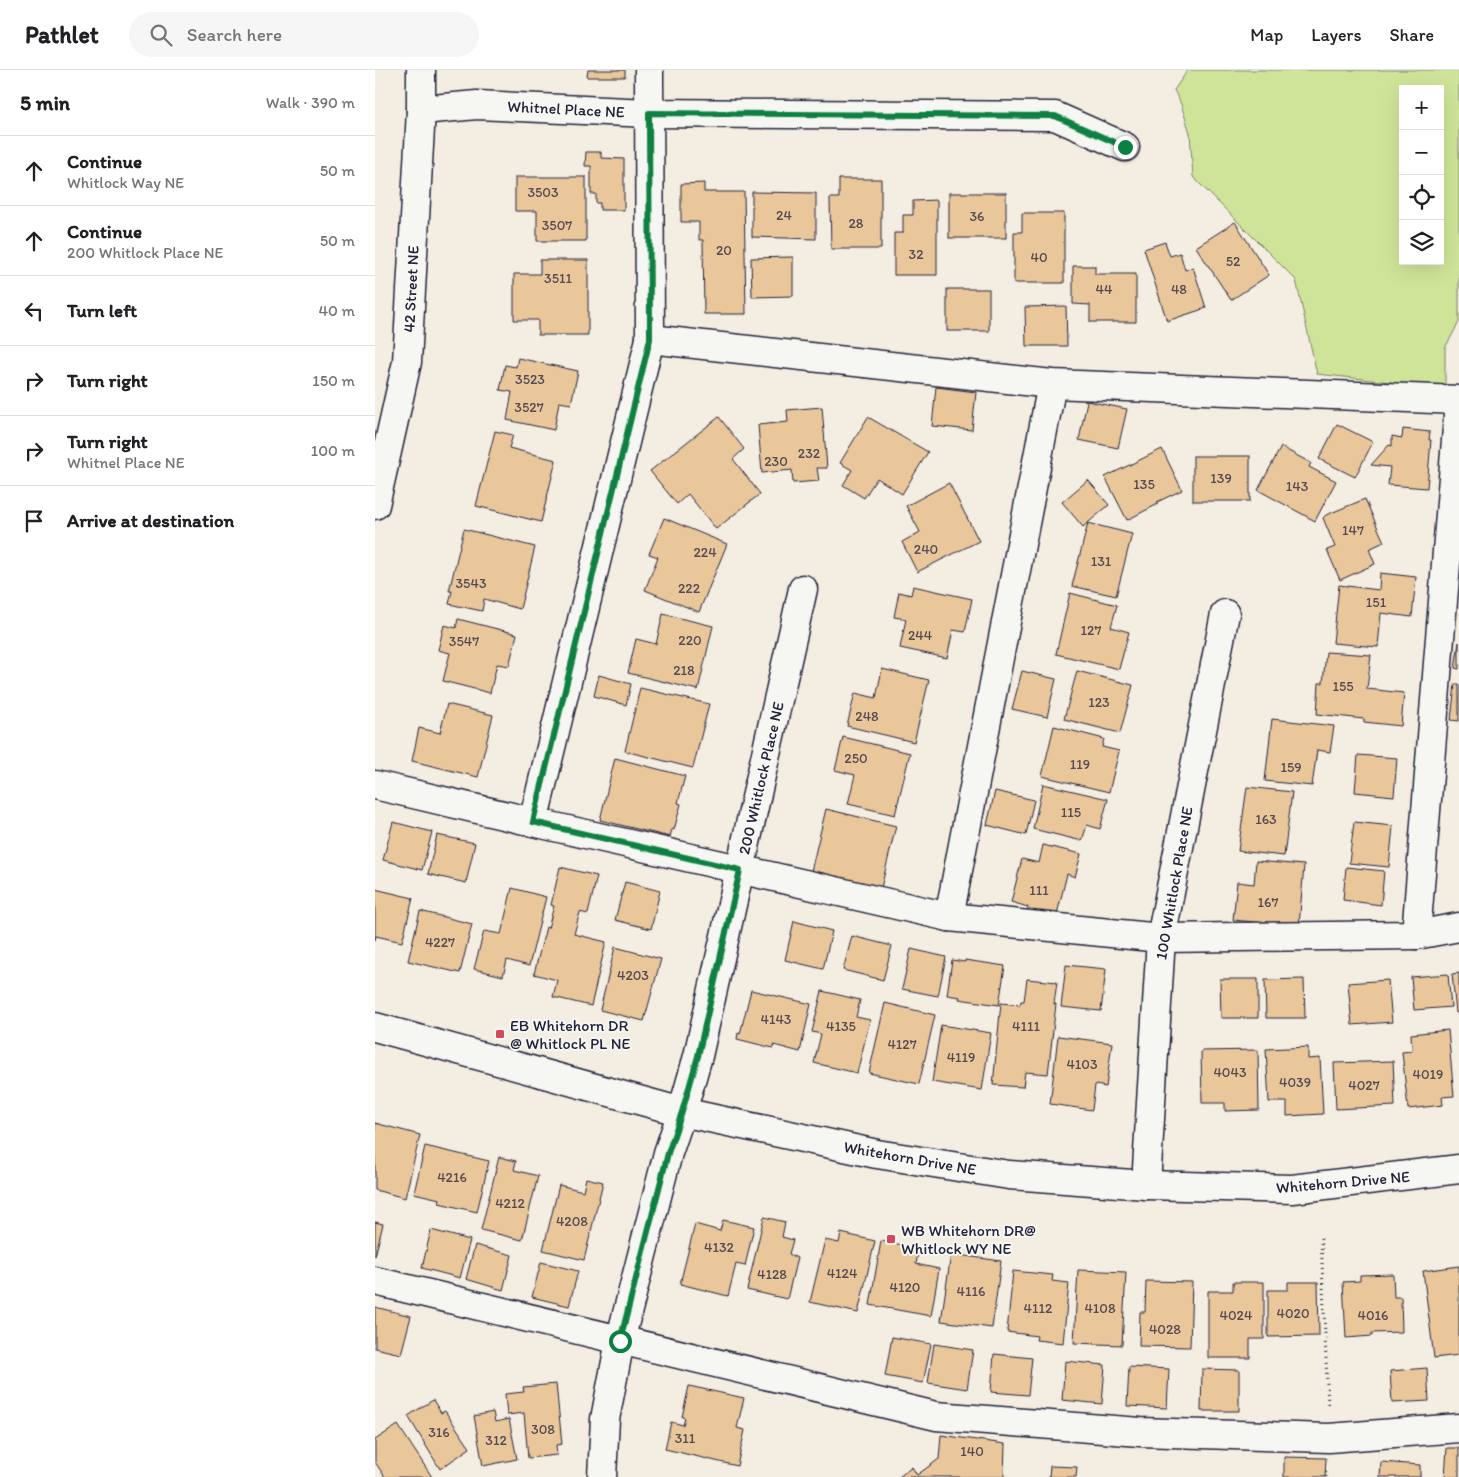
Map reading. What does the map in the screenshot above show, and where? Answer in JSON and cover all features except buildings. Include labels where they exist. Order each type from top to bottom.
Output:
[{"type":"street","name":"42 Street NE","points":[[375,506],[407,362],[421,110],[421,70]]},
{"type":"street","points":[[533,822],[650,339],[649,70]]},
{"type":"street","name":"Whitnel Place NE","points":[[421,110],[477,105],[649,113],[1055,116],[1125,147]]},
{"type":"street","points":[[650,339],[1051,384],[1459,402],[1416,935]]},
{"type":"street","points":[[949,916],[1051,384]]},
{"type":"street","name":"200 Whitlock Place NE","points":[[602,1477],[605,1419],[620,1341],[668,1153],[698,1056],[803,589]]},
{"type":"street","name":"100 Whitlock Place NE","points":[[1146,1185],[1161,938],[1225,614]]},
{"type":"street","points":[[375,785],[740,870],[949,916],[1161,938],[1416,935],[1459,927]]},
{"type":"street","name":"Whitehorn Drive NE","points":[[375,1027],[682,1112],[886,1156],[1009,1175],[1146,1185],[1292,1189],[1459,1169]]},
{"type":"street","points":[[375,1281],[936,1416],[1140,1432],[1329,1438],[1459,1428]]},
{"type":"path","points":[[1321,1238],[1329,1438],[1326,1477]]},
{"type":"green space","points":[[1188,70],[1459,70],[1459,322],[1445,348],[1445,388],[1317,374],[1296,280],[1193,177],[1190,133],[1181,104],[1174,90]]},
{"type":"place","name":"EB Whitehorn DR @ Whitlock PL NE","points":[[500,1034]]},
{"type":"place","name":"WB Whitehorn DR@ Whitlock WY NE","points":[[891,1239]]},
{"type":"route","points":[[620,1341],[668,1153],[698,1056],[740,870],[533,822],[650,339],[649,113],[1055,116],[1125,147]]}]
